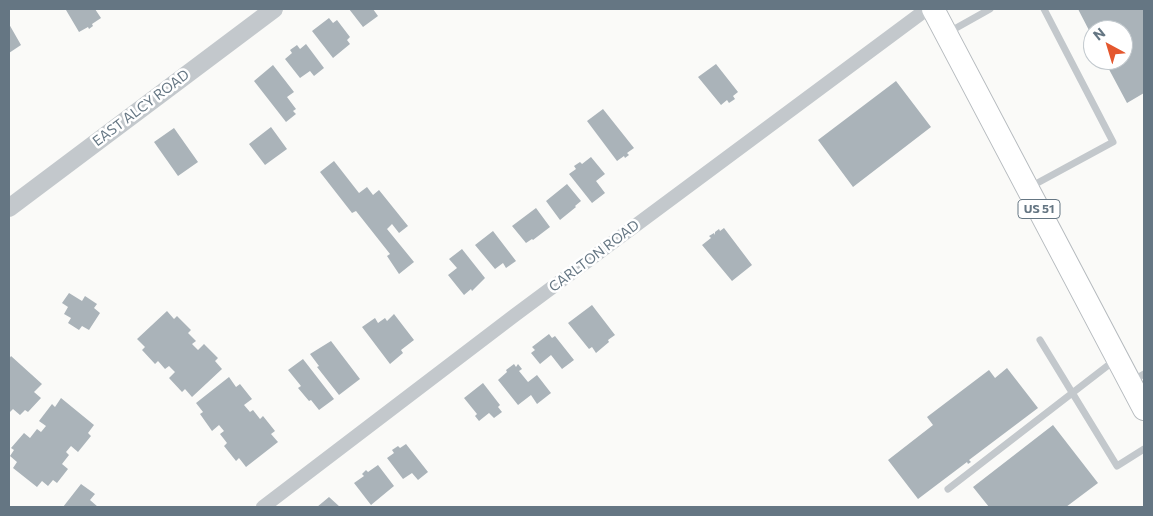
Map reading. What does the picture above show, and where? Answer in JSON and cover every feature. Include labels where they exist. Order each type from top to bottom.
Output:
[{"type":"main road","name":"US 51","points":[[933,9],[1117,358],[1137,378],[1144,410]]},
{"type":"street","name":"EAST ALCY ROAD","points":[[9,208],[274,9]]},
{"type":"street","name":"CARLTON ROAD","points":[[263,507],[515,315],[927,9]]},
{"type":"lane","points":[[946,34],[990,9]]},
{"type":"lane","points":[[1028,188],[1113,142],[1044,9]]},
{"type":"lane","points":[[1040,340],[1117,466],[1144,449]]},
{"type":"lane","points":[[948,488],[1117,358]]},
{"type":"building","points":[[95,9],[101,18],[92,24],[93,26],[89,29],[88,27],[79,32],[66,10]]},
{"type":"building","points":[[349,9],[373,9],[378,16],[363,27]]},
{"type":"building","points":[[1078,9],[1144,9],[1144,93],[1127,103],[1109,70],[1133,70],[1133,20],[1084,20]]},
{"type":"building","points":[[329,18],[333,23],[337,20],[350,37],[347,40],[350,44],[333,58],[312,31]]},
{"type":"building","points":[[9,24],[21,45],[9,53]]},
{"type":"building","points":[[306,44],[324,68],[314,76],[310,71],[300,78],[285,59],[292,53],[290,50],[297,45],[300,49]]},
{"type":"building","points":[[716,64],[738,92],[733,96],[735,99],[729,103],[727,100],[721,105],[698,77]]},
{"type":"building","points":[[273,65],[294,92],[287,97],[296,109],[293,111],[296,114],[286,122],[254,81]]},
{"type":"building","points":[[896,81],[931,127],[853,187],[818,140]]},
{"type":"building","points":[[603,109],[634,148],[627,153],[629,155],[617,161],[587,121]]},
{"type":"building","points":[[271,127],[287,149],[265,165],[249,144]]},
{"type":"building","points":[[174,128],[198,162],[178,176],[154,142]]},
{"type":"building","points":[[591,157],[605,174],[596,181],[605,193],[592,203],[569,174],[576,169],[574,166],[580,162],[582,164]]},
{"type":"building","points":[[334,161],[359,193],[367,187],[373,195],[379,190],[408,226],[399,233],[392,224],[387,229],[414,262],[399,274],[387,256],[390,254],[356,211],[352,213],[320,172]]},
{"type":"building","points":[[567,184],[581,201],[560,220],[546,201]]},
{"type":"building","points":[[536,208],[550,227],[526,243],[512,226]]},
{"type":"building","points":[[724,228],[752,265],[732,281],[702,245],[711,238],[709,236],[714,233],[715,235],[715,232]]},
{"type":"building","points":[[493,231],[516,261],[506,268],[503,263],[495,269],[475,245]]},
{"type":"building","points":[[462,249],[485,278],[472,291],[471,289],[464,295],[448,275],[457,268],[449,259]]},
{"type":"building","points":[[69,293],[82,301],[85,296],[97,304],[94,308],[100,313],[89,330],[82,326],[79,330],[68,323],[71,318],[64,314],[68,307],[62,303]]},
{"type":"building","points":[[592,305],[615,335],[596,353],[592,347],[589,349],[568,323]]},
{"type":"building","points":[[167,311],[174,319],[177,316],[191,330],[188,333],[196,341],[192,344],[198,350],[204,344],[218,358],[215,361],[222,369],[192,397],[185,389],[182,392],[169,378],[175,372],[169,366],[165,369],[158,361],[155,364],[142,350],[145,347],[137,339]]},
{"type":"building","points":[[394,314],[414,340],[401,350],[403,353],[390,364],[362,327],[375,318],[378,323],[385,318],[387,321]]},
{"type":"building","points":[[549,334],[552,338],[555,336],[574,360],[562,369],[551,355],[540,364],[531,353],[535,350],[532,347]]},
{"type":"building","points":[[331,341],[360,379],[339,395],[317,367],[319,366],[310,354]]},
{"type":"building","points":[[11,356],[42,384],[34,392],[41,398],[28,412],[25,410],[20,415],[13,409],[9,413],[9,359]]},
{"type":"building","points":[[303,359],[334,399],[319,410],[298,388],[301,386],[288,370]]},
{"type":"building","points":[[514,364],[516,367],[518,364],[522,369],[519,371],[528,382],[537,375],[551,393],[537,404],[531,395],[518,405],[498,380]]},
{"type":"building","points":[[1007,368],[1038,408],[969,460],[971,462],[968,464],[967,462],[918,499],[888,460],[933,425],[927,417],[989,370],[995,378]]},
{"type":"building","points":[[229,377],[236,387],[240,384],[252,399],[244,405],[250,412],[253,410],[260,419],[263,416],[275,431],[271,434],[278,442],[246,467],[239,458],[236,461],[224,446],[227,443],[220,434],[224,431],[219,425],[212,431],[200,414],[203,412],[196,403]]},
{"type":"building","points":[[483,383],[500,405],[498,407],[502,412],[494,418],[489,413],[479,421],[475,416],[477,414],[464,398]]},
{"type":"building","points":[[61,398],[94,425],[88,433],[91,436],[78,452],[71,446],[66,452],[69,455],[62,464],[68,469],[57,483],[53,480],[48,486],[42,481],[37,487],[13,468],[17,462],[10,456],[14,450],[11,448],[24,433],[30,438],[37,429],[41,432],[46,426],[39,421],[52,404],[55,407]]},
{"type":"building","points":[[1053,425],[1098,483],[1066,507],[989,507],[973,487]]},
{"type":"building","points":[[406,444],[428,472],[418,480],[412,473],[403,479],[387,458],[394,453],[392,450]]},
{"type":"building","points":[[378,465],[394,486],[371,505],[354,483],[364,476],[362,474],[366,470],[368,472]]},
{"type":"building","points":[[81,484],[95,494],[90,500],[98,507],[63,507]]},
{"type":"building","points":[[329,497],[340,507],[317,507]]}]
